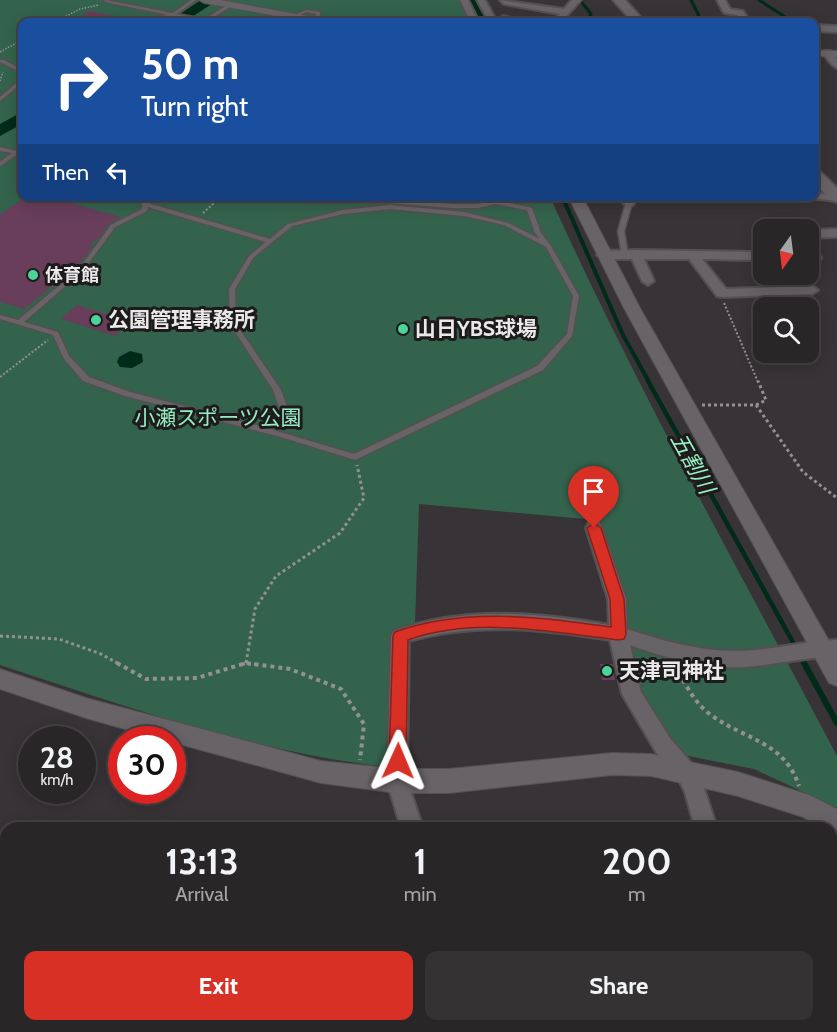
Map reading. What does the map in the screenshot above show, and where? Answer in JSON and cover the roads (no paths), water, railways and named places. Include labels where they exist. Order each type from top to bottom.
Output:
[{"type":"main road","points":[[619,0],[635,18]]},
{"type":"main road","points":[[819,179],[835,193]]},
{"type":"street","points":[[464,0],[473,18]]},
{"type":"street","points":[[481,0],[491,18]]},
{"type":"street","points":[[561,18],[577,0]]},
{"type":"street","points":[[210,1],[297,18]]},
{"type":"street","points":[[504,1],[566,12]]},
{"type":"street","points":[[722,1],[727,11],[740,13],[743,18]]},
{"type":"street","points":[[819,28],[837,29]]},
{"type":"street","points":[[833,54],[837,65]]},
{"type":"street","points":[[819,195],[835,193]]},
{"type":"street","points":[[577,201],[603,255],[686,404],[815,650],[837,676]]},
{"type":"street","points":[[819,234],[837,234]]},
{"type":"street","points":[[630,254],[648,281]]},
{"type":"street","points":[[603,255],[753,256]]},
{"type":"street","points":[[694,257],[722,293],[812,290]]},
{"type":"street","points":[[773,285],[776,291]]},
{"type":"street","points":[[594,528],[617,599],[618,634],[632,694],[663,745],[685,771],[695,789],[704,822]]},
{"type":"street","points":[[410,822],[397,781],[400,636],[422,628],[476,621],[540,624],[618,634],[655,646],[728,659],[765,658],[815,650]]},
{"type":"street","points":[[0,679],[86,708],[321,772],[397,781],[449,781],[612,764],[651,765],[738,784],[802,805],[837,822]]},
{"type":"lane","points":[[157,18],[173,15],[194,0]]},
{"type":"lane","points":[[106,1],[188,18]]},
{"type":"lane","points":[[211,18],[231,5]]},
{"type":"lane","points":[[2,61],[18,70]]},
{"type":"lane","points":[[0,100],[18,86]]},
{"type":"lane","points":[[0,149],[18,152]]},
{"type":"lane","points":[[0,164],[18,154]]},
{"type":"lane","points":[[0,317],[56,334],[66,357],[86,379],[128,394],[270,431],[355,457],[540,368],[570,334],[576,296],[548,246],[538,233],[530,209],[495,202],[478,206],[452,206],[390,201]]},
{"type":"lane","points":[[630,254],[621,231],[631,201]]},
{"type":"lane","points":[[19,323],[81,270],[113,226],[145,210],[145,204],[271,241]]},
{"type":"lane","points":[[270,431],[283,407],[277,390],[233,324],[232,289],[251,256],[290,225],[343,212],[390,207],[464,214],[506,224],[548,246]]},
{"type":"waterway","points":[[182,18],[211,0]]},
{"type":"waterway","points":[[473,0],[482,18]]},
{"type":"waterway","name":"五割川","points":[[580,0],[591,14],[589,18]]},
{"type":"waterway","name":"五割川","points":[[691,0],[700,18]]},
{"type":"waterway","points":[[759,0],[787,18]]},
{"type":"waterway","points":[[0,131],[18,120]]},
{"type":"waterway","name":"五割川","points":[[564,201],[623,335],[649,382]]},
{"type":"waterway","name":"五割川","points":[[648,381],[805,664]]},
{"type":"waterway","name":"五割川","points":[[804,663],[837,723]]},
{"type":"place","name":"体育館","points":[[33,275]]},
{"type":"place","name":"公園管理事務所","points":[[96,320]]},
{"type":"place","name":"山日YBS球場","points":[[403,329]]},
{"type":"place","name":"天津司神社","points":[[607,671]]},
{"type":"park label","name":"小瀬スポーツ公園","points":[[218,418]]}]
